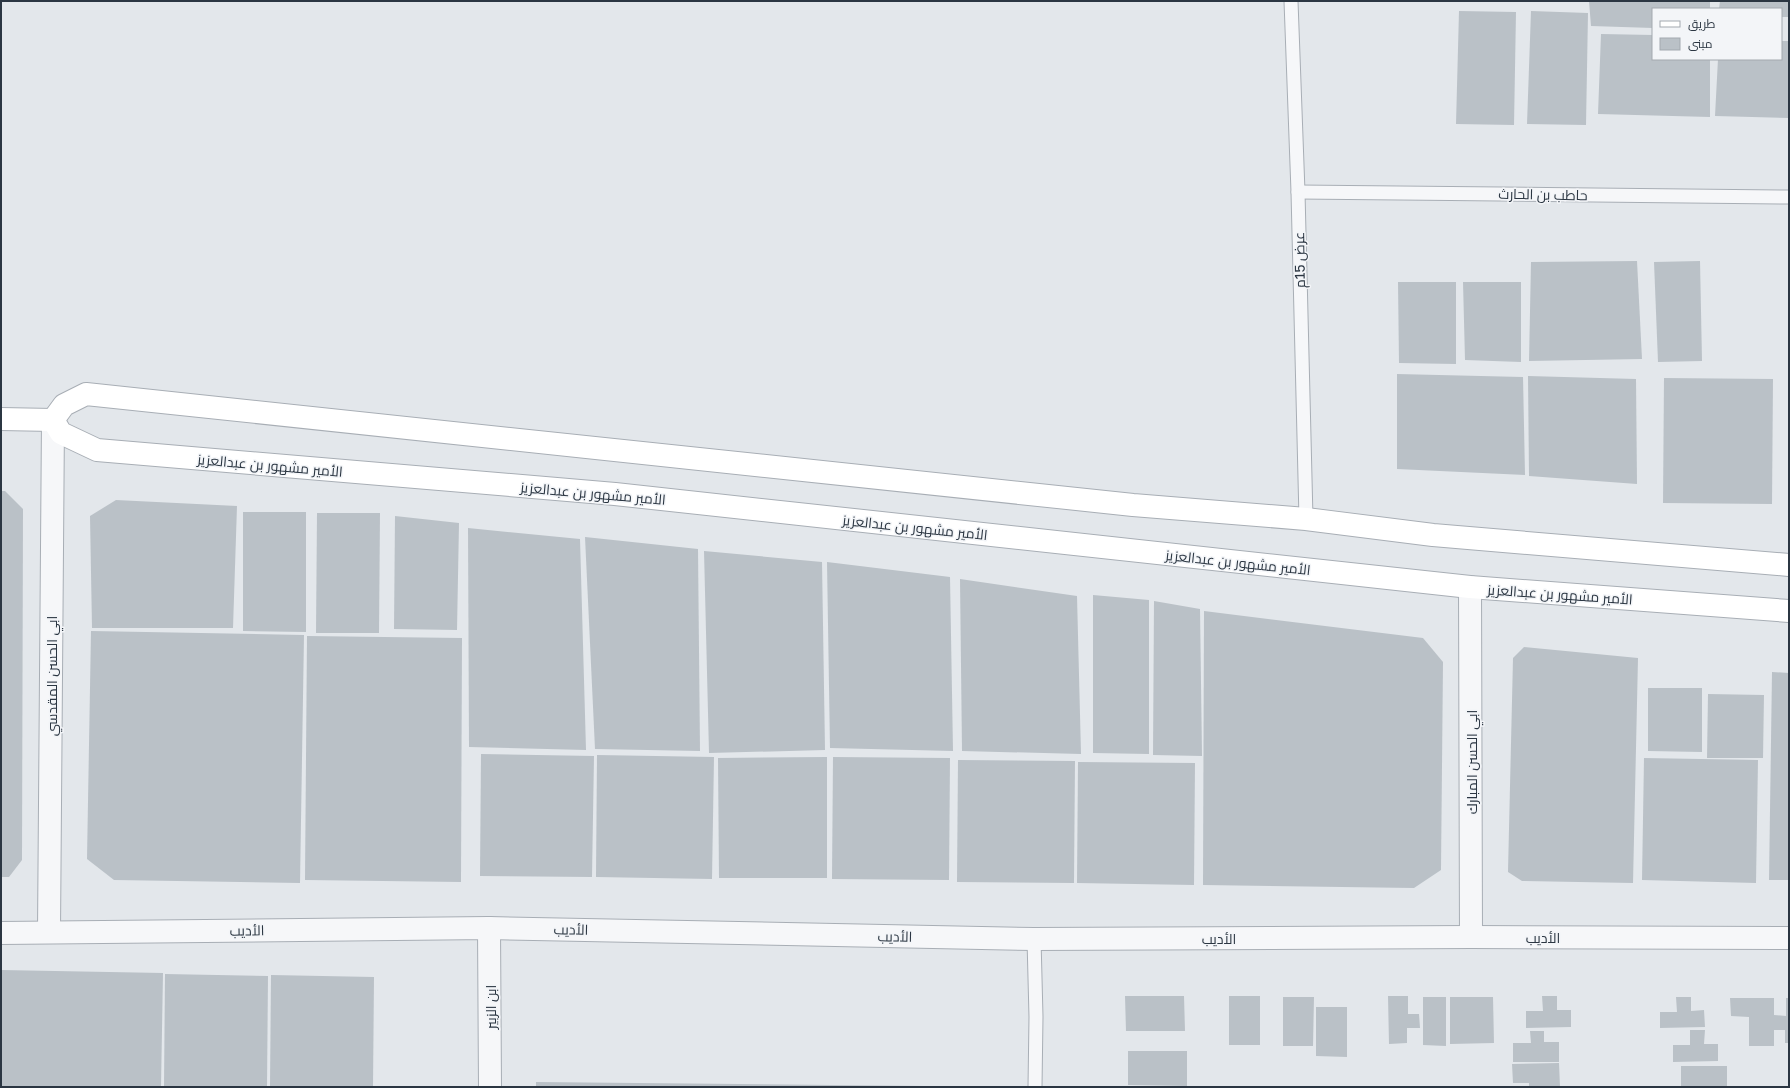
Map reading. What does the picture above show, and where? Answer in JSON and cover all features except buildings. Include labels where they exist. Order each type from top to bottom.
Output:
[{"type":"street","points":[[1,419],[53,420],[64,405],[86,394],[1133,505],[1306,520],[1433,535],[1789,565]]},
{"type":"street","name":"الأمير مشهور بن عبدالعزيز","points":[[53,420],[61,433],[97,450],[615,494],[1470,587],[1789,611]]},
{"type":"street","name":"ابي الحسن المقدسي","points":[[49,932],[53,420]]},
{"type":"street","name":"ابي الحسن المبارك","points":[[1470,587],[1471,937]]},
{"type":"street","name":"الأديب","points":[[1,933],[489,928],[1034,939],[1471,937],[1789,938]]},
{"type":"street","name":"ابن الزبير","points":[[489,928],[490,1087]]},
{"type":"lane","name":"عرض 15م","points":[[1291,1],[1298,192],[1306,520]]},
{"type":"lane","name":"حاطب بن الحارث","points":[[1298,192],[1789,197]]},
{"type":"lane","points":[[1034,939],[1036,1017],[1035,1087]]}]
